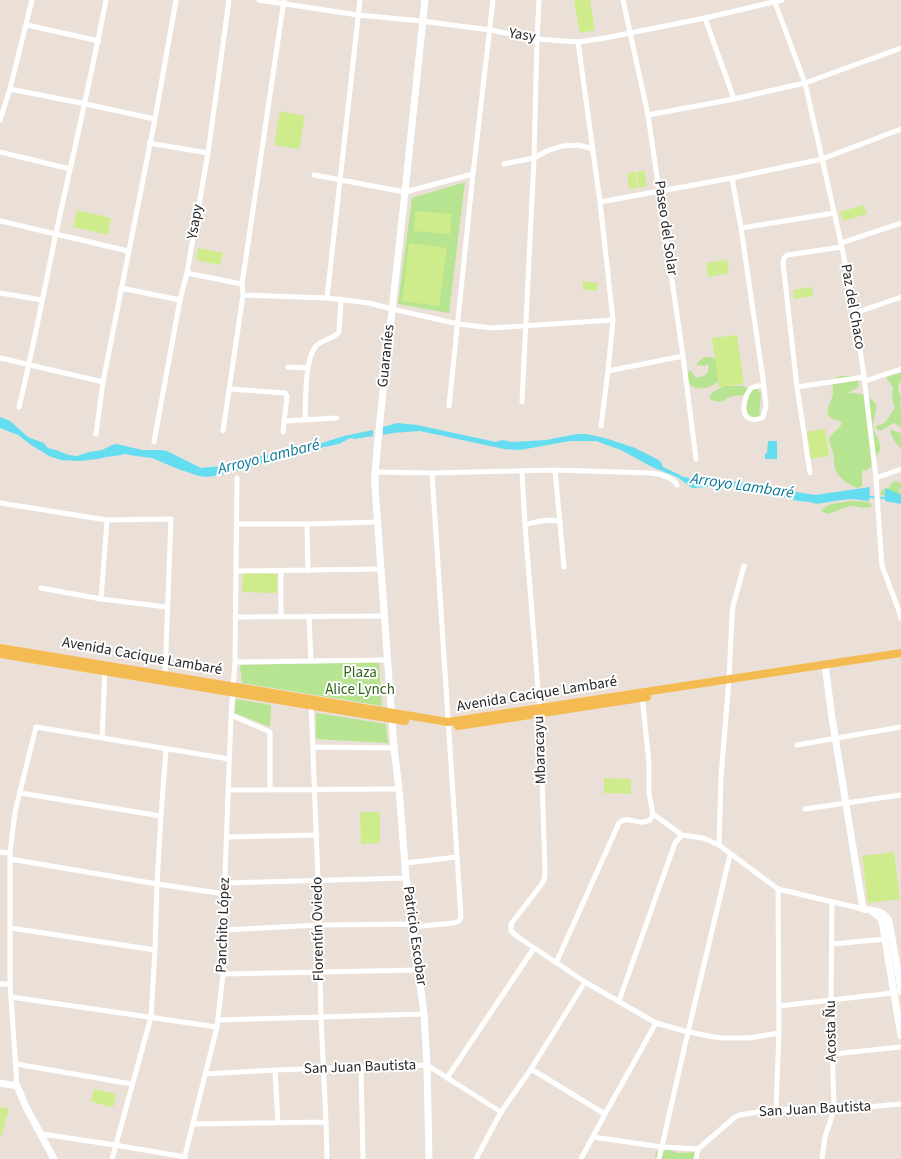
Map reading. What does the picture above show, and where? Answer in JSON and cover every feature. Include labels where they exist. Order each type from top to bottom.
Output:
[{"type":"main road","name":"Avenida Cacique Lambaré","points":[[0,648],[105,668],[448,725],[826,667],[901,653]]},
{"type":"main road","name":"Avenida Cacique Lambaré","points":[[0,654],[105,668]]},
{"type":"main road","name":"Avenida Cacique Lambaré","points":[[826,667],[901,658]]},
{"type":"street","points":[[0,120],[27,26],[32,0]]},
{"type":"street","points":[[19,407],[70,169],[86,104],[106,0]]},
{"type":"street","points":[[96,434],[103,382],[155,119],[176,0]]},
{"type":"street","name":"Ysapy","points":[[154,442],[208,153],[229,0]]},
{"type":"street","name":"Yasy","points":[[260,0],[284,2],[358,15],[490,30],[536,39],[578,42],[706,18],[782,0]]},
{"type":"street","points":[[327,298],[360,0]]},
{"type":"street","name":"Guaraníes","points":[[392,716],[375,472],[424,0]]},
{"type":"street","points":[[449,406],[493,0]]},
{"type":"street","points":[[522,402],[534,158],[536,39],[539,0]]},
{"type":"street","name":"Paseo del Solar","points":[[623,0],[648,115],[696,459]]},
{"type":"street","name":"Paz del Chaco","points":[[775,1],[805,83],[855,313],[877,480],[882,566],[901,618]]},
{"type":"street","points":[[223,431],[243,295],[242,284],[284,2]]},
{"type":"street","points":[[706,18],[734,99]]},
{"type":"street","points":[[27,26],[99,41]]},
{"type":"street","points":[[578,42],[600,202],[613,320],[601,426]]},
{"type":"street","points":[[648,115],[805,83],[901,48]]},
{"type":"street","points":[[10,89],[155,119]]},
{"type":"street","points":[[600,202],[732,178],[822,159],[901,130]]},
{"type":"street","points":[[149,143],[208,153]]},
{"type":"street","points":[[504,164],[534,158],[547,150],[562,146],[578,145],[593,149]]},
{"type":"street","points":[[0,152],[70,169]]},
{"type":"street","points":[[314,175],[405,192],[473,174]]},
{"type":"street","points":[[732,178],[741,228],[764,386],[766,406],[762,418],[750,420],[745,415],[745,398],[751,388],[764,386]]},
{"type":"street","points":[[741,228],[834,213]]},
{"type":"street","points":[[0,221],[128,251]]},
{"type":"street","points":[[810,474],[797,388],[784,258],[787,255],[841,245],[901,223]]},
{"type":"street","points":[[187,273],[242,284]]},
{"type":"street","points":[[122,288],[180,300]]},
{"type":"street","points":[[0,292],[42,300]]},
{"type":"street","points":[[243,295],[341,299],[370,303],[458,324],[492,328],[613,320]]},
{"type":"street","points":[[855,313],[901,297]]},
{"type":"street","points":[[306,420],[308,368],[312,351],[318,344],[336,336],[339,332],[341,299]]},
{"type":"street","points":[[608,371],[683,356]]},
{"type":"street","points":[[0,358],[103,382]]},
{"type":"street","points":[[288,368],[308,368]]},
{"type":"street","points":[[797,388],[865,379],[901,369]]},
{"type":"street","points":[[230,389],[285,393],[287,396],[283,432]]},
{"type":"street","points":[[284,421],[337,418]]},
{"type":"street","points":[[877,480],[901,469]]},
{"type":"street","points":[[375,472],[432,473],[555,470],[650,473],[671,479],[677,485]]},
{"type":"street","points":[[555,470],[564,566]]},
{"type":"street","name":"Mbaracayu","points":[[522,471],[539,711],[545,863],[544,880],[510,928],[512,933],[534,948]]},
{"type":"street","points":[[223,930],[319,925],[412,926],[457,922],[461,917],[432,473]]},
{"type":"street","name":"Panchito López","points":[[185,1158],[218,1023],[223,974],[229,759],[235,662],[237,478]]},
{"type":"street","points":[[0,503],[107,520],[171,519],[165,678]]},
{"type":"street","points":[[101,599],[107,520]]},
{"type":"street","points":[[525,524],[537,521],[559,521]]},
{"type":"street","points":[[237,524],[378,522]]},
{"type":"street","points":[[307,524],[308,571]]},
{"type":"street","points":[[719,845],[721,777],[733,606],[744,566]]},
{"type":"street","points":[[237,571],[382,569]]},
{"type":"street","points":[[281,571],[281,617]]},
{"type":"street","points":[[41,588],[101,599],[167,607]]},
{"type":"street","points":[[309,616],[311,661]]},
{"type":"street","points":[[235,617],[384,616]]},
{"type":"street","points":[[235,662],[388,660]]},
{"type":"street","points":[[826,667],[846,804],[866,909]]},
{"type":"street","points":[[102,738],[105,668]]},
{"type":"street","points":[[556,963],[619,823],[627,819],[646,822],[650,820],[653,814],[649,793],[643,695]]},
{"type":"street","name":"Florentín Oviedo","points":[[311,703],[327,1159]]},
{"type":"street","points":[[231,715],[270,732],[270,790]]},
{"type":"street","name":"Patricio Escobar","points":[[392,716],[406,878],[424,1014],[429,1159]]},
{"type":"street","points":[[53,1159],[17,1086],[10,984],[10,856],[15,812],[36,727],[229,759]]},
{"type":"street","points":[[797,745],[901,727]]},
{"type":"street","points":[[314,747],[394,748]]},
{"type":"street","points":[[112,1159],[151,1017],[166,748]]},
{"type":"street","points":[[228,790],[399,788]]},
{"type":"street","points":[[20,793],[161,816]]},
{"type":"street","points":[[805,809],[901,795]]},
{"type":"street","points":[[653,814],[682,835],[704,838],[719,845],[778,889],[883,913],[889,921],[888,938],[899,987],[901,1036]]},
{"type":"street","points":[[619,1001],[675,843],[682,835]]},
{"type":"street","points":[[227,837],[316,836]]},
{"type":"street","points":[[0,852],[10,856],[157,884],[225,894]]},
{"type":"street","points":[[659,1159],[730,855]]},
{"type":"street","points":[[405,864],[457,857]]},
{"type":"street","points":[[225,883],[406,878]]},
{"type":"street","points":[[776,1109],[779,1006],[778,889]]},
{"type":"street","name":"Acosta Ñu","points":[[822,1159],[825,1137],[834,1110],[831,1001],[832,902]]},
{"type":"street","points":[[11,928],[155,950]]},
{"type":"street","points":[[832,944],[888,938]]},
{"type":"street","points":[[888,938],[899,987]]},
{"type":"street","points":[[447,1078],[534,948],[585,982],[656,1023],[688,1032],[729,1039],[778,1034]]},
{"type":"street","points":[[223,974],[419,970]]},
{"type":"street","points":[[476,1159],[501,1112],[531,1070],[585,982]]},
{"type":"street","points":[[0,984],[10,984]]},
{"type":"street","points":[[779,1006],[831,1001],[899,987]]},
{"type":"street","points":[[11,997],[151,1017],[218,1023],[424,1014]]},
{"type":"street","points":[[581,1159],[656,1023]]},
{"type":"street","points":[[833,1054],[901,1047]]},
{"type":"street","points":[[16,1064],[132,1084]]},
{"type":"street","name":"San Juan Bautista","points":[[205,1074],[427,1065],[501,1112]]},
{"type":"street","points":[[361,1068],[363,1159]]},
{"type":"street","points":[[275,1070],[278,1123]]},
{"type":"street","points":[[531,1070],[605,1114]]},
{"type":"street","points":[[0,1083],[17,1086]]},
{"type":"street","name":"San Juan Bautista","points":[[698,1149],[737,1116],[776,1109],[834,1110],[901,1104]]},
{"type":"street","points":[[193,1124],[326,1122]]},
{"type":"street","points":[[42,1134],[185,1158]]},
{"type":"street","points":[[593,1137],[698,1149],[696,1159]]},
{"type":"green space","points":[[574,0],[590,0],[595,30],[580,33]]},
{"type":"green space","points":[[280,111],[305,116],[299,149],[274,145]]},
{"type":"green space","points":[[644,170],[647,186],[639,188],[636,172]]},
{"type":"green space","points":[[635,172],[638,188],[629,189],[627,173]]},
{"type":"green space","points":[[465,182],[449,313],[398,304],[412,198]]},
{"type":"green space","points":[[864,205],[867,214],[843,221],[840,212]]},
{"type":"green space","points":[[77,210],[111,218],[108,235],[73,227]]},
{"type":"green space","points":[[415,211],[452,214],[450,234],[414,231]]},
{"type":"green space","points":[[409,243],[447,248],[439,306],[402,301]]},
{"type":"green space","points":[[198,248],[223,253],[220,265],[196,260]]},
{"type":"green space","points":[[727,260],[729,273],[708,277],[706,263]]},
{"type":"green space","points":[[583,281],[598,283],[597,291],[582,289]]},
{"type":"green space","points":[[812,287],[813,296],[794,299],[793,290]]},
{"type":"green space","points":[[737,335],[744,384],[719,387],[712,338]]},
{"type":"green space","points":[[704,357],[717,359],[719,381],[707,388],[696,388],[688,383],[688,373],[691,371],[695,377],[701,377],[708,373],[708,364],[705,366],[697,365]]},
{"type":"green space","points":[[901,373],[898,389],[901,398],[901,429],[894,423],[880,431],[876,426],[885,423],[895,408],[892,399],[893,387],[887,377]]},
{"type":"green space","points":[[853,376],[858,379],[859,386],[848,393],[864,395],[870,398],[876,406],[873,427],[880,442],[880,449],[879,453],[874,457],[870,468],[862,471],[862,486],[858,488],[844,481],[838,475],[834,464],[834,454],[829,441],[829,437],[840,427],[842,422],[831,418],[828,413],[833,394],[833,382],[837,377]]},
{"type":"green space","points":[[724,386],[743,386],[748,389],[758,389],[761,394],[759,417],[754,419],[747,417],[747,395],[732,396],[721,402],[711,400],[709,396]]},
{"type":"green space","points":[[825,429],[829,456],[811,459],[807,432]]},
{"type":"green space","points":[[890,431],[901,432],[901,449],[895,442]]},
{"type":"green space","points":[[895,481],[901,483],[901,489],[898,490],[901,492],[901,495],[886,496],[880,494],[882,490],[889,488]]},
{"type":"green space","points":[[850,501],[869,502],[872,505],[868,508],[851,506],[828,514],[821,511],[831,504]]},
{"type":"green space","points":[[243,573],[277,574],[277,593],[242,592]]},
{"type":"green space","name":"Plaza Alice Lynch","points":[[379,662],[382,706],[242,683],[240,665]]},
{"type":"green space","points":[[236,699],[271,705],[270,727],[235,713]]},
{"type":"green space","points":[[316,713],[386,724],[388,743],[316,739]]},
{"type":"green space","points":[[604,778],[631,779],[631,794],[604,793]]},
{"type":"green space","points":[[360,812],[380,812],[380,843],[361,844]]},
{"type":"green space","points":[[894,852],[900,899],[868,903],[862,856]]},
{"type":"green space","points":[[94,1089],[116,1094],[113,1107],[91,1102]]},
{"type":"green space","points":[[0,1107],[9,1109],[1,1136],[0,1136]]},
{"type":"green space","points":[[667,1149],[678,1153],[696,1152],[697,1159],[656,1159],[657,1151]]},
{"type":"water","points":[[0,417],[10,421],[28,437],[44,443],[48,448],[69,455],[77,456],[117,444],[142,450],[167,451],[201,468],[222,466],[227,474],[207,477],[199,476],[152,458],[125,454],[80,461],[61,460],[49,456],[18,435],[0,428]]},
{"type":"water","points":[[397,423],[417,425],[496,442],[502,440],[512,442],[546,440],[586,434],[635,448],[657,459],[663,467],[684,477],[736,482],[815,495],[870,487],[869,501],[853,499],[816,504],[726,486],[692,488],[677,477],[652,467],[621,450],[596,441],[570,441],[520,450],[504,449],[420,431],[383,435],[383,427]]},
{"type":"water","points":[[373,430],[373,436],[350,438],[339,444],[274,457],[258,465],[231,472],[227,464],[306,448],[344,436]]},
{"type":"water","points":[[768,441],[777,441],[777,459],[765,459]]},
{"type":"water","points":[[885,488],[901,495],[901,504],[885,501]]},
{"type":"waterway","name":"Arroyo Lambaré","points":[[869,497],[886,498]]}]
